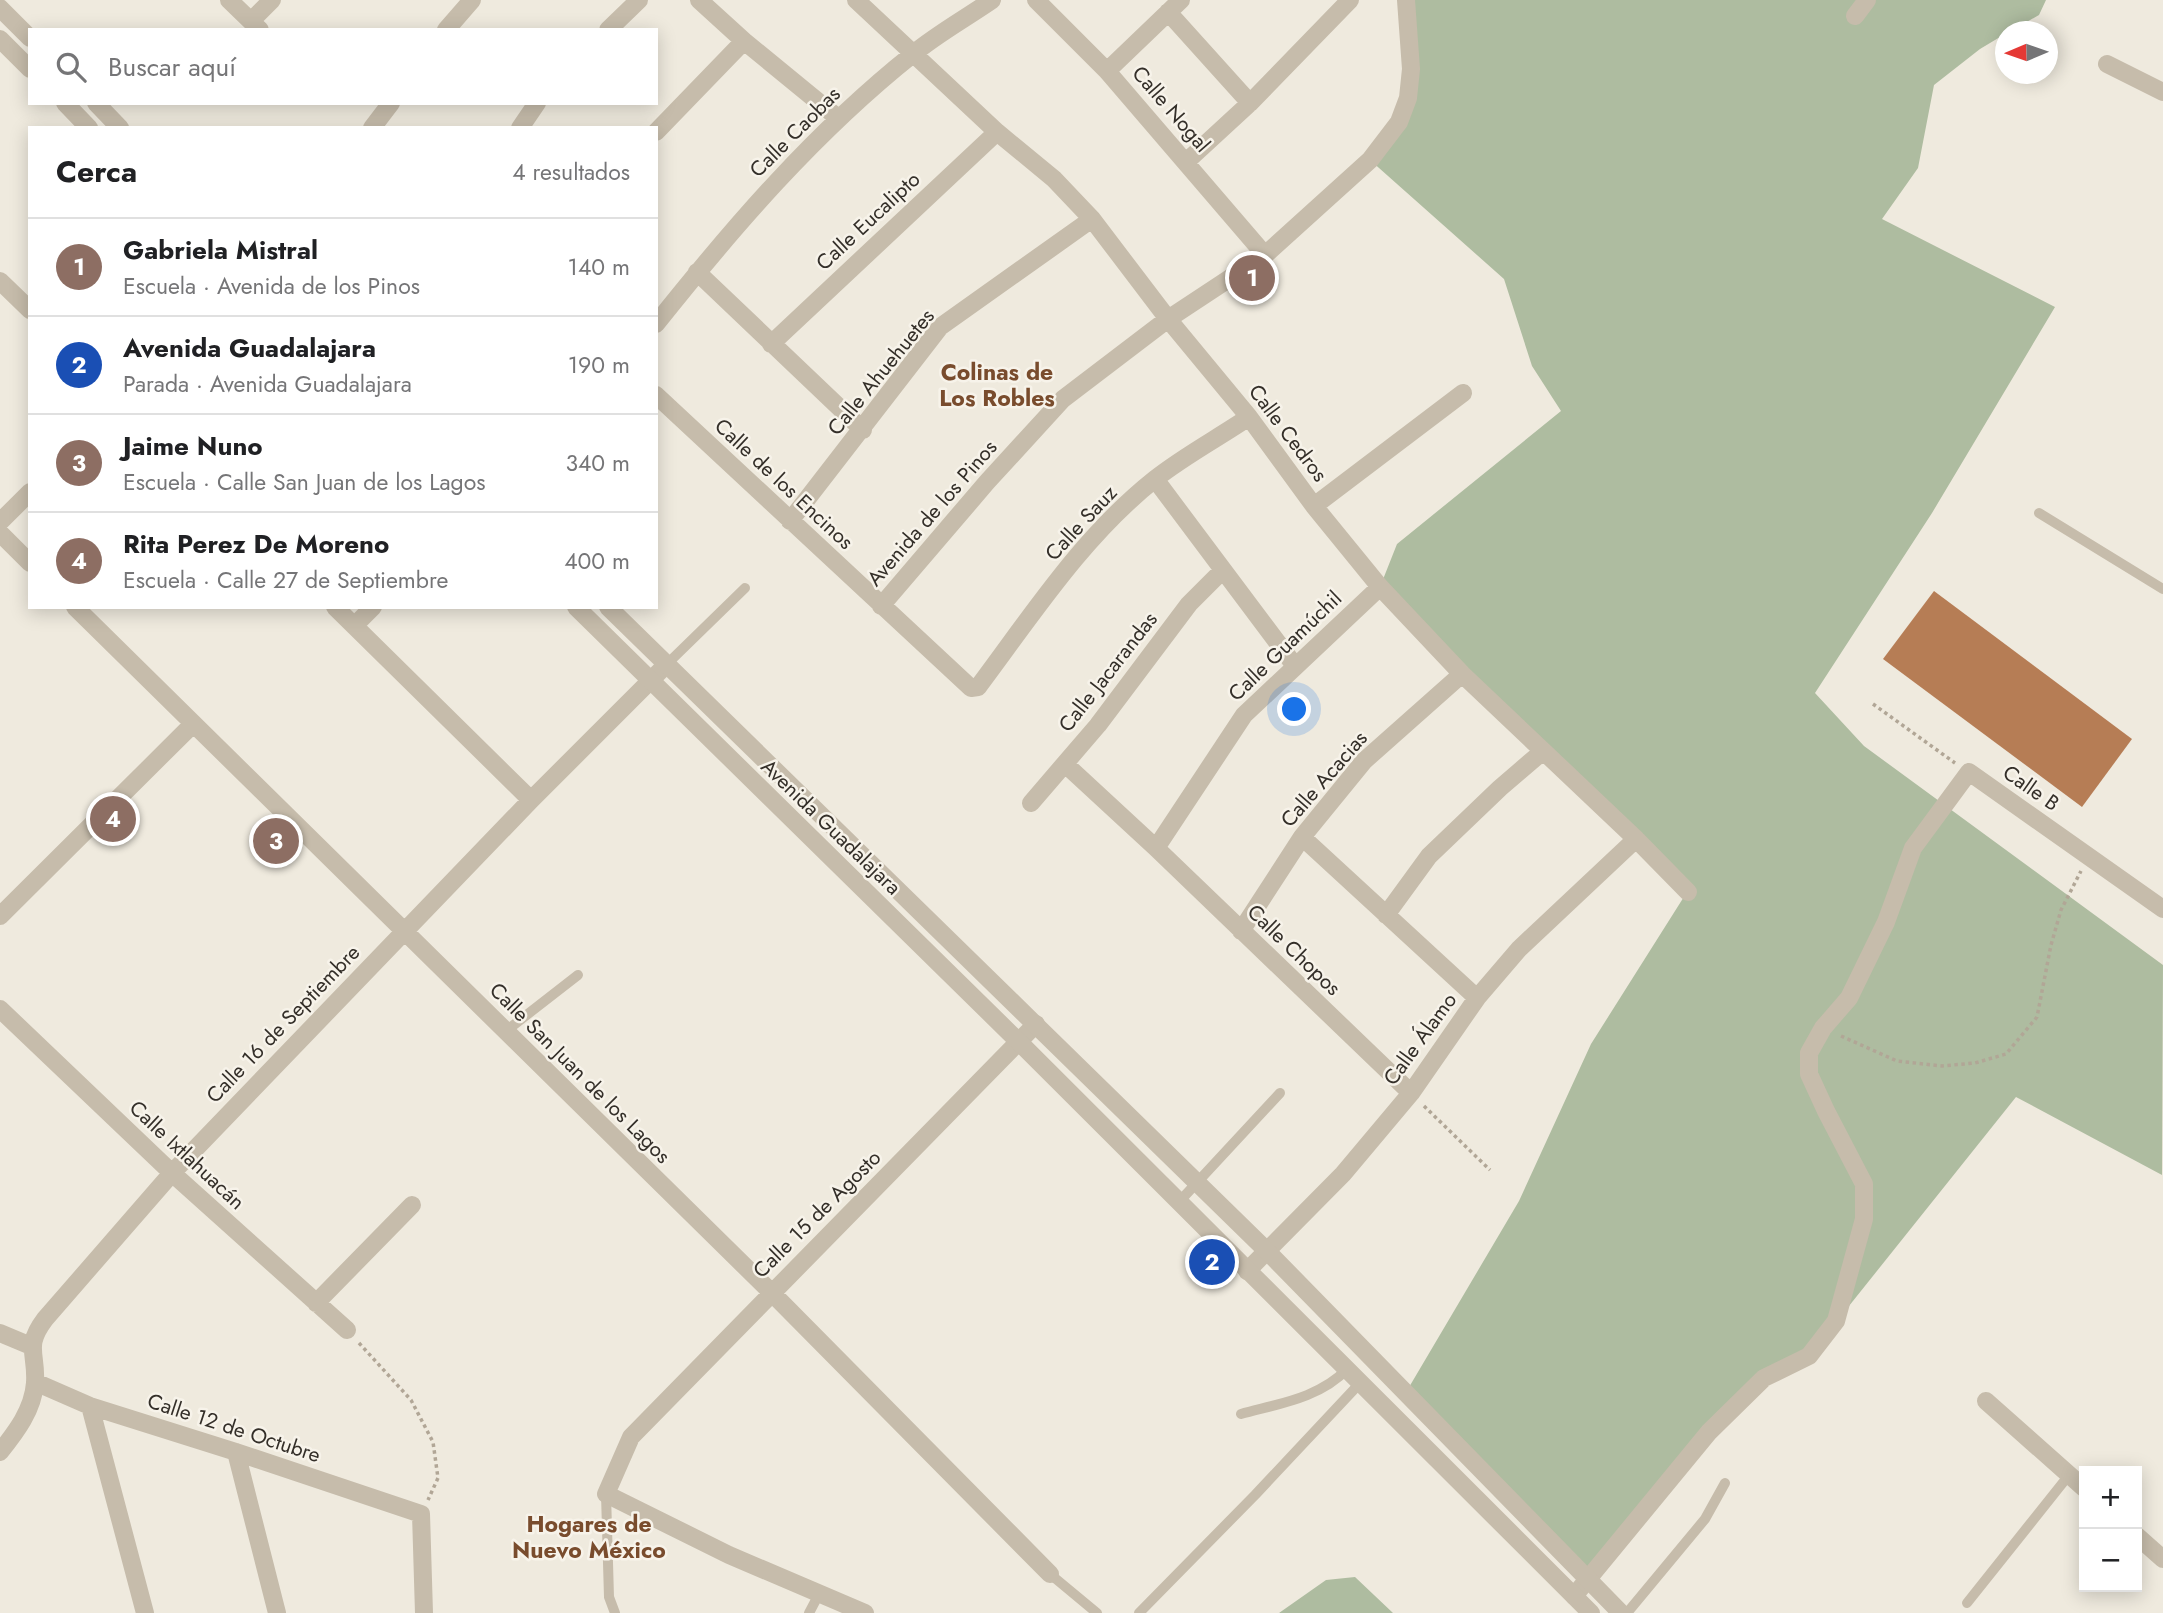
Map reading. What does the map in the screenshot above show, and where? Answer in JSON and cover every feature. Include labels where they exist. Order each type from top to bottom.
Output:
[{"type":"street","points":[[229,0],[256,25],[272,0]]},
{"type":"street","points":[[448,28],[472,0]]},
{"type":"street","points":[[610,28],[639,0]]},
{"type":"street","points":[[699,0],[744,41],[838,118]]},
{"type":"street","name":"Calle Cedros","points":[[856,0],[997,132],[1054,179],[1092,219],[1380,587],[1462,674],[1688,892]]},
{"type":"street","name":"Calle Caobas","points":[[658,321],[697,272],[800,155],[838,118],[914,53],[992,0]]},
{"type":"street","name":"Calle Nogal","points":[[1036,0],[1107,71],[1265,254]]},
{"type":"street","points":[[1187,161],[1250,103],[1350,0]]},
{"type":"street","name":"Avenida de los Pinos","points":[[881,606],[1050,412],[1076,388],[1168,319],[1265,254],[1348,182],[1387,141],[1399,122],[1408,98],[1411,69],[1406,0]]},
{"type":"street","points":[[1855,16],[1867,0]]},
{"type":"street","points":[[1107,71],[1175,6],[1250,103]]},
{"type":"street","points":[[0,8],[28,36]]},
{"type":"street","points":[[0,39],[28,67]]},
{"type":"street","points":[[658,130],[744,41]]},
{"type":"street","points":[[2107,64],[2163,92]]},
{"type":"street","points":[[67,105],[87,126]]},
{"type":"street","points":[[98,105],[118,126]]},
{"type":"street","points":[[374,126],[389,105]]},
{"type":"street","points":[[521,126],[536,105]]},
{"type":"street","name":"Calle Eucalipto","points":[[771,344],[997,132]]},
{"type":"street","name":"Calle Ahuehuetes","points":[[790,522],[940,327],[1092,219]]},
{"type":"street","points":[[697,272],[863,430]]},
{"type":"street","points":[[0,281],[28,308]]},
{"type":"street","points":[[1314,506],[1464,393]]},
{"type":"street","name":"Calle de los Encinos","points":[[658,397],[881,606],[971,688],[975,688]]},
{"type":"street","name":"Calle Sauz","points":[[975,688],[1078,554],[1155,479],[1249,417]]},
{"type":"street","points":[[1155,479],[1295,666]]},
{"type":"street","points":[[0,522],[28,494]]},
{"type":"street","points":[[0,533],[28,560]]},
{"type":"street","name":"Calle Jacarandas","points":[[1031,803],[1065,764],[1189,604],[1223,570]]},
{"type":"street","name":"Calle Guamúchil","points":[[1156,848],[1244,715],[1380,587]]},
{"type":"street","name":"Calle San Juan de los Lagos","points":[[77,609],[772,1293],[1050,1574]]},
{"type":"street","points":[[337,609],[531,800]]},
{"type":"street","points":[[354,626],[371,609]]},
{"type":"street","name":"Avenida Guadalajara","points":[[578,609],[1347,1368],[1591,1613]]},
{"type":"street","name":"Avenida Guadalajara","points":[[610,609],[1266,1250],[1621,1613]]},
{"type":"street","name":"Calle 16 de Septiembre","points":[[32,1346],[38,1328],[45,1319],[172,1173],[531,800],[666,665]]},
{"type":"street","name":"Calle Acacias","points":[[1241,932],[1302,837],[1364,761],[1462,674]]},
{"type":"street","points":[[0,916],[192,725]]},
{"type":"street","points":[[1386,915],[1429,856],[1542,752]]},
{"type":"street","name":"Calle Chopos","points":[[1065,764],[1411,1093]]},
{"type":"street","points":[[1574,1596],[1709,1432],[1764,1378],[1809,1356],[1836,1321],[1864,1219],[1864,1184],[1809,1074],[1809,1053],[1823,1028],[1850,998],[1886,922],[1913,848],[1969,772]]},
{"type":"street","name":"Calle B","points":[[1969,772],[2163,909]]},
{"type":"street","points":[[782,811],[800,795]]},
{"type":"street","points":[[1302,837],[1477,998]]},
{"type":"street","name":"Calle Álamo","points":[[1247,1271],[1342,1174],[1411,1093],[1477,998],[1540,928],[1636,839]]},
{"type":"street","points":[[901,927],[918,909]]},
{"type":"street","name":"Calle Ixtlahuacán","points":[[0,1009],[172,1173],[347,1330]]},
{"type":"street","name":"Calle 15 de Agosto","points":[[606,1494],[631,1437],[1036,1024]]},
{"type":"street","points":[[1135,1159],[1155,1141]]},
{"type":"street","points":[[316,1303],[412,1205]]},
{"type":"street","points":[[0,1333],[32,1346],[35,1382],[22,1423],[0,1452]]},
{"type":"street","name":"Calle 12 de Octubre","points":[[35,1382],[90,1406],[421,1514],[424,1613]]},
{"type":"street","points":[[1986,1401],[2079,1484]]},
{"type":"street","points":[[90,1406],[145,1613]]},
{"type":"street","points":[[236,1452],[277,1613]]},
{"type":"street","points":[[606,1494],[729,1555],[865,1613]]},
{"type":"street","points":[[2142,1540],[2163,1559]]},
{"type":"lane","points":[[2039,513],[2163,589]]},
{"type":"lane","points":[[666,665],[745,588]]},
{"type":"lane","points":[[506,1031],[578,975]]},
{"type":"lane","points":[[1178,1203],[1280,1093]]},
{"type":"lane","points":[[1241,1414],[1298,1399],[1336,1380],[1347,1368]]},
{"type":"lane","points":[[1139,1613],[1361,1382]]},
{"type":"lane","points":[[1967,1603],[2069,1475]]},
{"type":"lane","points":[[1627,1613],[1705,1520],[1726,1482]]},
{"type":"lane","points":[[606,1494],[609,1597],[615,1613]]},
{"type":"lane","points":[[1050,1574],[1097,1613]]},
{"type":"lane","points":[[809,1613],[819,1594]]},
{"type":"path","name":"Calle B","points":[[1873,704],[1969,772]]},
{"type":"path","points":[[1823,1028],[1896,1061],[1942,1066],[1975,1063],[2006,1054],[2037,1017],[2051,945],[2062,910],[2088,856]]},
{"type":"path","points":[[1411,1093],[1490,1170]]},
{"type":"path","points":[[347,1330],[411,1400],[433,1442],[438,1478]]},
{"type":"green space","points":[[1405,0],[2046,0],[2039,15],[2028,21],[1995,21],[1995,40],[1934,85],[1918,168],[1882,219],[2055,307],[1932,513],[1815,693],[1864,746],[2163,965],[2162,1175],[2016,1097],[1809,1356],[1764,1378],[1590,1579],[1405,1394],[1519,1201],[1591,1044],[1687,892],[1380,587],[1397,544],[1561,411],[1532,366],[1504,279],[1370,160],[1408,98]]},
{"type":"green space","points":[[1355,1577],[1393,1613],[1279,1613],[1326,1580]]},
{"type":"building","points":[[1934,591],[2132,739],[2082,807],[1883,659]]},
{"type":"place","name":"Gabriela Mistral","points":[[1252,278]]},
{"type":"place","name":"Rita Perez De Moreno","points":[[113,819]]},
{"type":"place","name":"Jaime Nuno","points":[[276,841]]},
{"type":"place","name":"Avenida Guadalajara","points":[[1212,1262]]},
{"type":"district","name":"Colinas de Los Robles","points":[[997,385]]},
{"type":"district","name":"Hogares de Nuevo México","points":[[589,1537]]}]
